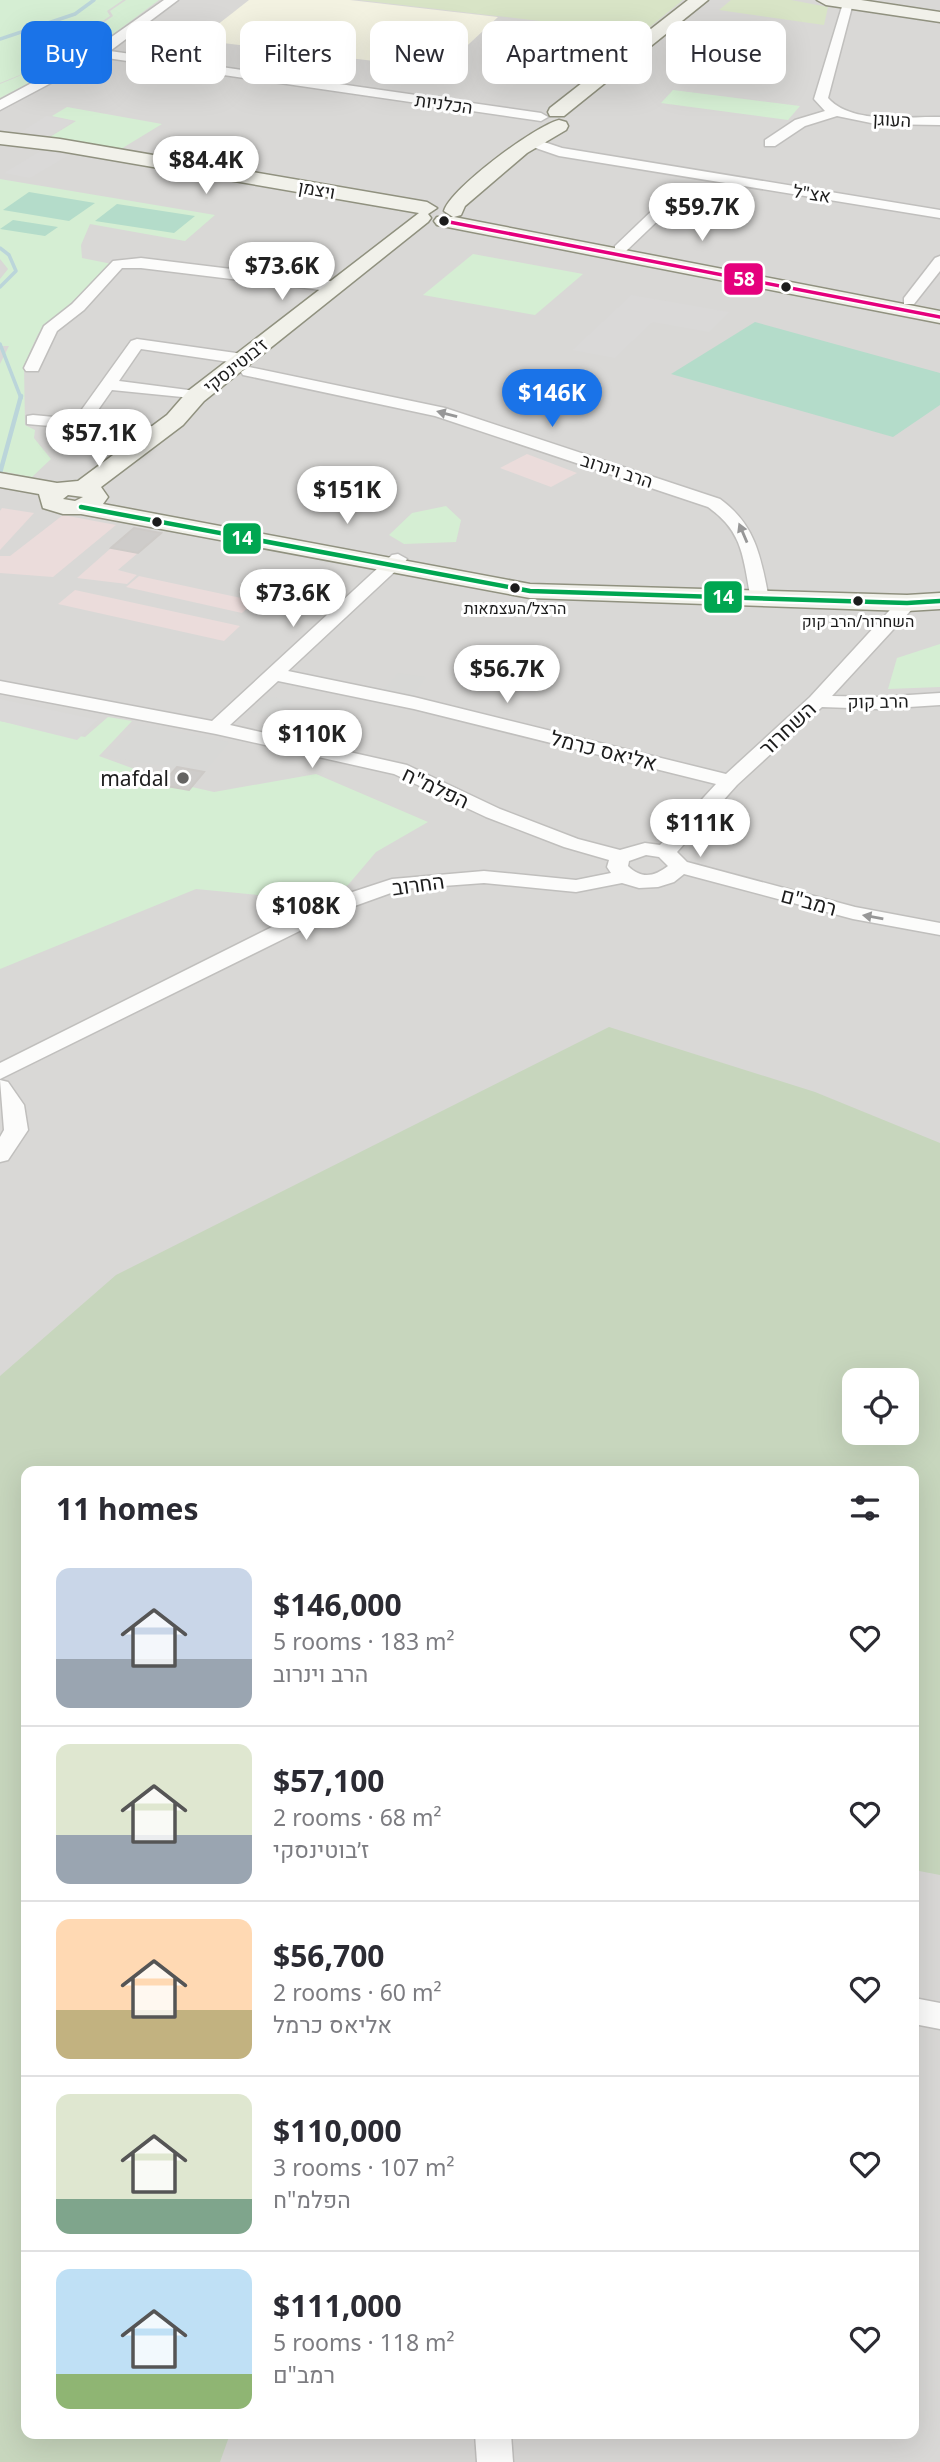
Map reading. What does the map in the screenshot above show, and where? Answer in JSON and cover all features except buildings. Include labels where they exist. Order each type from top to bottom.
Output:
[{"type":"street","points":[[112,43],[172,0]]},
{"type":"street","name":"ז׳בוטינסקי","points":[[652,38],[699,0]]},
{"type":"street","name":"ז׳בוטינסקי","points":[[87,497],[168,426],[196,396],[246,366],[337,287],[562,119],[710,0]]},
{"type":"street","points":[[826,0],[940,15]]},
{"type":"street","points":[[840,114],[821,99],[849,2]]},
{"type":"street","name":"הכלניות","points":[[112,55],[562,119]]},
{"type":"street","points":[[0,106],[41,84]]},
{"type":"street","name":"ז׳בוטינסקי","points":[[437,214],[456,204],[562,119],[600,84]]},
{"type":"street","points":[[770,143],[800,123],[840,114]]},
{"type":"street","name":"העוגן","points":[[840,114],[940,121]]},
{"type":"street","name":"ויצמן","points":[[0,140],[437,214]]},
{"type":"street","name":"אצ\"ל","points":[[524,148],[940,214]]},
{"type":"street","points":[[620,249],[667,204]]},
{"type":"street","points":[[437,214],[940,317]]},
{"type":"street","points":[[33,420],[80,425],[168,426],[215,400],[246,366],[437,214],[940,307]]},
{"type":"street","points":[[909,301],[940,261]]},
{"type":"street","points":[[32,368],[50,329],[78,307],[118,264],[141,262],[337,287]]},
{"type":"street","name":"הרב וינרוב","points":[[108,385],[137,344],[246,366],[439,412],[714,503],[734,515],[744,531],[761,599]]},
{"type":"street","points":[[80,425],[108,385],[196,396]]},
{"type":"street","points":[[0,480],[54,495],[61,507],[87,497],[530,591],[907,603],[940,599]]},
{"type":"street","points":[[0,487],[54,495]]},
{"type":"street","points":[[216,728],[393,563]]},
{"type":"street","name":"השחרור","points":[[673,859],[730,781],[817,701],[907,603]]},
{"type":"street","name":"אליאס כרמל","points":[[273,674],[414,703],[730,781]]},
{"type":"street","name":"הפלמ\"ח","points":[[0,687],[216,728],[400,769],[493,813],[622,866]]},
{"type":"street","name":"הרב קוק","points":[[817,701],[878,703],[940,699]]},
{"type":"street","name":"רמב\"ם","points":[[622,866],[635,850],[853,913],[940,929]]},
{"type":"street","points":[[622,866],[644,881],[659,880],[673,875],[673,859]]},
{"type":"street","name":"החרוב","points":[[0,1072],[330,907],[399,883],[484,877],[576,886],[622,866]]},
{"type":"street","points":[[0,1087],[12,1105],[16,1130],[0,1155]]},
{"type":"street","points":[[919,2012],[940,2016]]},
{"type":"street","points":[[493,2439],[495,2462]]},
{"type":"shaded area","points":[[0,0],[940,0],[940,2462],[0,2462]]},
{"type":"shaded area","points":[[249,0],[350,0],[498,17],[494,21],[482,21],[482,32],[468,45],[468,21],[370,21],[370,60],[356,59],[356,21],[240,21],[240,45],[226,43],[226,21],[222,21]]},
{"type":"shaded area","points":[[46,116],[74,121],[49,137],[21,132]]},
{"type":"shaded area","points":[[42,150],[69,155],[30,178],[4,173]]},
{"type":"shaded area","points":[[631,295],[729,312],[709,332],[653,322],[615,358],[572,350]]},
{"type":"shaded area","points":[[527,454],[577,473],[551,487],[500,468]]},
{"type":"shaded area","points":[[2,508],[34,513],[0,550],[0,511]]},
{"type":"shaded area","points":[[63,515],[116,525],[53,577],[0,573],[0,556],[10,556]]},
{"type":"shaded area","points":[[111,548],[138,553],[118,570],[137,575],[127,584],[77,578]]},
{"type":"shaded area","points":[[139,576],[255,601],[242,613],[126,587]]},
{"type":"shaded area","points":[[75,590],[240,626],[224,641],[58,604]]},
{"type":"shaded area","points":[[398,673],[426,677],[410,699],[382,694]]},
{"type":"shaded area","points":[[266,696],[293,701],[280,715],[286,717],[272,734],[258,732],[271,716],[251,712]]},
{"type":"shaded area","points":[[0,699],[98,720],[77,740],[0,721]]},
{"type":"shaded area","points":[[138,724],[229,742],[204,772],[106,757]]},
{"type":"shaded area","points":[[609,1027],[815,1092],[940,1143],[940,1875],[919,1871],[919,1466],[21,1466],[21,2439],[228,2439],[220,2462],[0,2462],[0,1376],[116,1275]]},
{"type":"green space","points":[[0,0],[123,0],[107,11],[110,16],[103,21],[21,21],[21,75],[0,83]]},
{"type":"green space","points":[[126,0],[159,0],[131,21],[126,21],[126,25],[112,35],[112,21],[106,21],[113,16],[110,11]]},
{"type":"green space","points":[[359,0],[683,0],[652,25],[652,21],[541,21]]},
{"type":"green space","points":[[731,0],[791,0],[828,7],[824,25],[719,10]]},
{"type":"green space","points":[[21,75],[21,84],[27,84],[0,98],[0,84]]},
{"type":"green space","points":[[673,90],[800,106],[788,120],[661,103]]},
{"type":"green space","points":[[67,107],[162,124],[116,152],[45,140],[76,121],[52,116]]},
{"type":"green space","points":[[0,179],[215,215],[185,241],[90,224],[81,245],[82,258],[112,264],[38,334],[24,365],[25,425],[35,430],[34,438],[51,459],[32,477],[0,471],[0,364],[9,346],[0,346],[0,279],[8,269],[0,259]]},
{"type":"green space","points":[[29,192],[95,203],[69,221],[3,210]]},
{"type":"green space","points":[[117,204],[195,216],[174,233],[95,221]]},
{"type":"green space","points":[[13,220],[58,227],[45,236],[0,229]]},
{"type":"green space","points":[[473,254],[583,274],[535,315],[423,295]]},
{"type":"green space","points":[[755,322],[940,373],[940,405],[893,437],[671,374]]},
{"type":"green space","points":[[446,506],[461,520],[456,542],[404,544],[389,535],[412,513]]},
{"type":"green space","points":[[940,644],[940,687],[888,689],[897,658]]},
{"type":"green space","points":[[108,717],[132,721],[99,756],[170,782],[214,792],[316,774],[428,822],[376,852],[348,885],[319,901],[196,889],[0,969],[0,721],[85,737]]},
{"type":"waterway","points":[[0,39],[75,14],[94,0]]},
{"type":"waterway","points":[[0,248],[9,255],[16,271],[0,287]]},
{"type":"waterway","points":[[0,344],[21,397]]},
{"type":"waterway","points":[[0,473],[21,397]]},
{"type":"transit line","name":"58","points":[[444,221],[940,317]]},
{"type":"transit line","name":"14","points":[[81,507],[389,567],[530,591],[907,603],[940,601]]},
{"type":"place","name":"הרצל/העצמאות","points":[[515,588]]},
{"type":"place","name":"השחרור/הרב קוק","points":[[858,601]]},
{"type":"place","name":"mafdal","points":[[183,778]]}]
